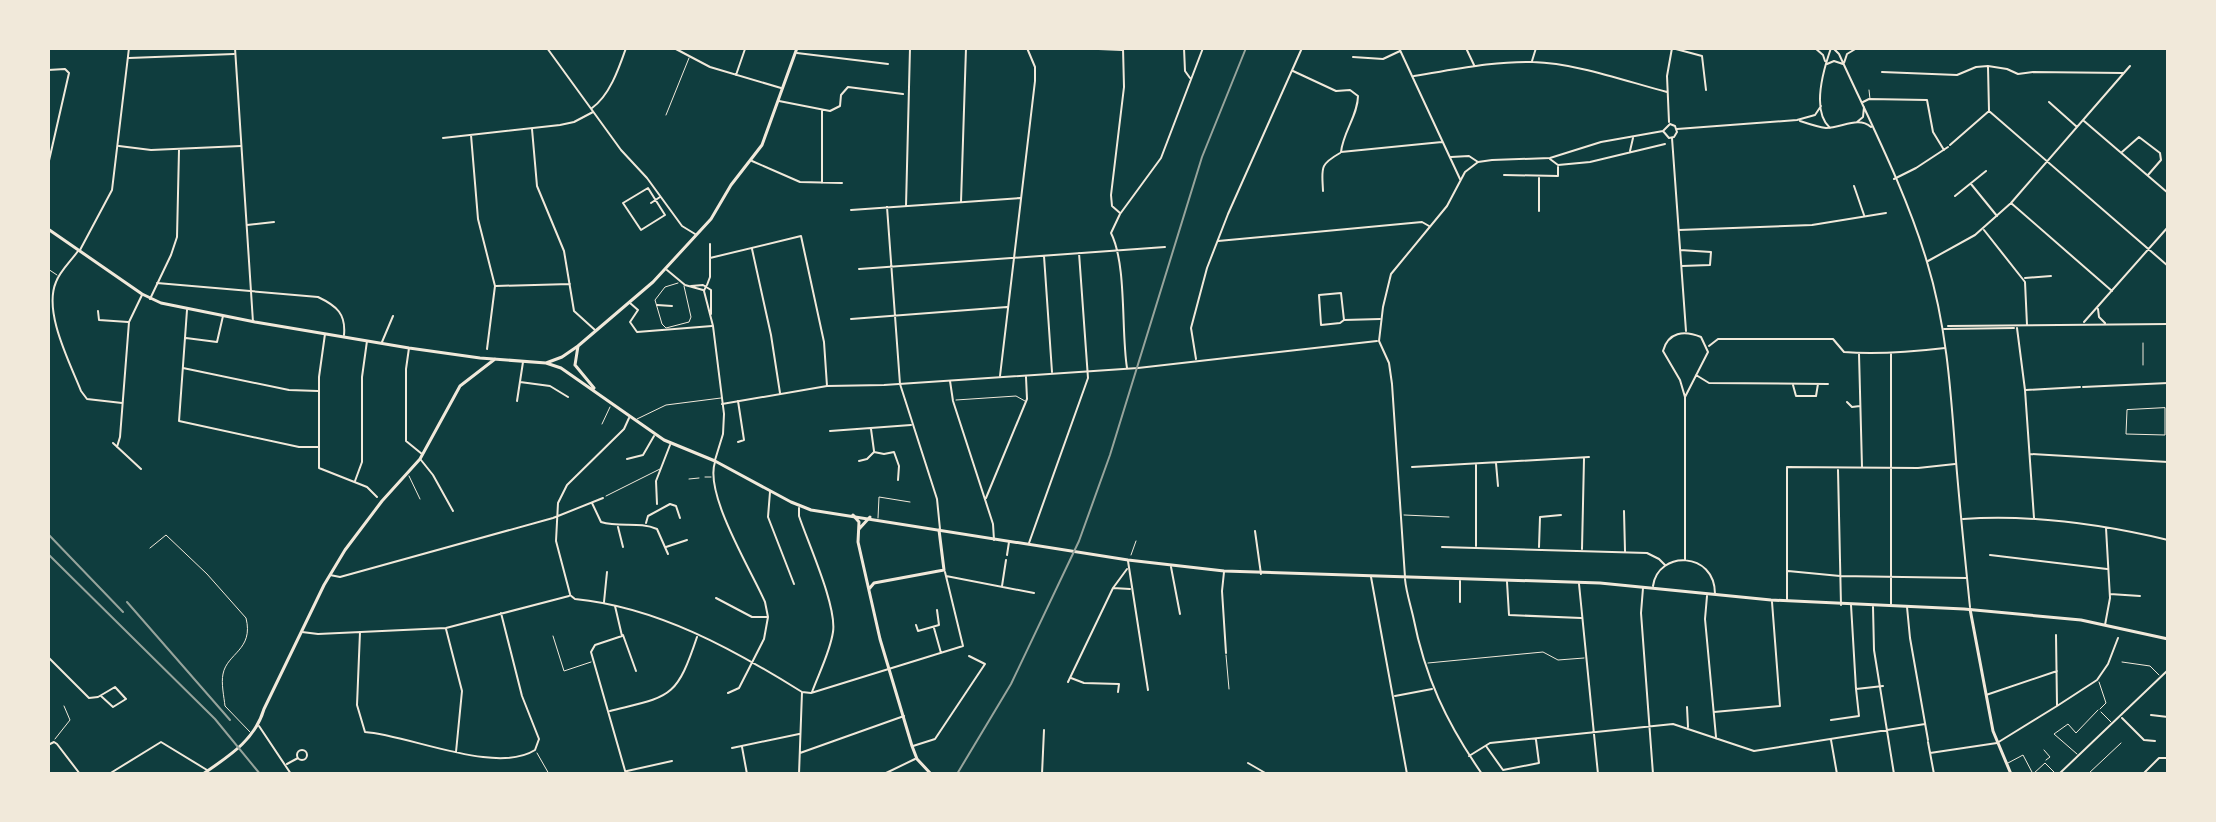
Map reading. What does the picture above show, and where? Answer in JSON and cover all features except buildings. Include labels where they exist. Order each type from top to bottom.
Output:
[{"type":"main road","points":[[546,363],[578,346],[666,270],[711,219],[767,135],[796,50]]},
{"type":"main road","points":[[48,229],[150,299],[253,322],[409,348],[546,363],[561,368],[670,444],[715,461],[800,506],[994,540],[1170,566],[1261,574],[1579,583],[1841,605],[1970,609],[2058,617],[2168,639]]},
{"type":"main road","points":[[567,371],[575,363],[578,346]]},
{"type":"main road","points":[[563,356],[571,355],[599,394]]},
{"type":"main road","points":[[561,368],[563,356]]},
{"type":"main road","points":[[476,373],[484,357]]},
{"type":"main road","points":[[203,774],[225,759],[259,726],[264,709],[329,575],[382,501],[421,457],[460,386],[495,359]]},
{"type":"main road","points":[[853,515],[859,522],[858,542],[866,579],[912,746],[923,770],[931,774]]},
{"type":"main road","points":[[859,529],[870,517]]},
{"type":"main road","points":[[866,579],[874,583],[944,570],[939,530]]},
{"type":"main road","points":[[869,589],[874,583]]},
{"type":"main road","points":[[1970,609],[1985,695],[1997,743],[2011,774]]},
{"type":"street","points":[[122,403],[92,401],[81,391],[59,335],[52,297],[60,276],[79,250],[112,190],[129,48]]},
{"type":"street","points":[[235,48],[253,322]]},
{"type":"street","points":[[547,48],[621,150],[661,196],[682,226],[698,235]]},
{"type":"street","points":[[443,138],[574,122],[598,103],[612,81],[626,48]]},
{"type":"street","points":[[674,48],[689,58],[782,88]]},
{"type":"street","points":[[906,206],[910,48]]},
{"type":"street","points":[[961,202],[966,48]]},
{"type":"street","points":[[1000,377],[1035,81],[1035,67],[1027,48]]},
{"type":"street","points":[[1075,48],[1123,49],[1124,87],[1111,195],[1112,206],[1120,214]]},
{"type":"street","points":[[1184,48],[1185,71],[1190,79]]},
{"type":"street","points":[[1127,368],[1113,230],[1120,214],[1161,158],[1203,48]]},
{"type":"street","points":[[1196,361],[1191,328],[1193,316],[1217,241],[1302,48]]},
{"type":"street","points":[[1466,48],[1474,67]]},
{"type":"street","points":[[1531,62],[1536,48]]},
{"type":"street","points":[[1706,90],[1702,56],[1672,48],[1667,92],[1670,124],[1677,129],[1797,120],[1815,115],[1821,106]]},
{"type":"street","points":[[1815,48],[1825,58],[1821,106],[1825,123],[1830,128]]},
{"type":"street","points":[[1824,67],[1832,48]]},
{"type":"street","points":[[1832,48],[1844,64],[1863,104],[1927,262],[1946,348],[1970,609]]},
{"type":"street","points":[[1844,64],[1847,54],[1857,48]]},
{"type":"street","points":[[736,75],[745,49]]},
{"type":"street","points":[[1353,57],[1383,59],[1400,49],[1460,179]]},
{"type":"street","points":[[796,50],[888,64]]},
{"type":"street","points":[[127,58],[235,54]]},
{"type":"street","points":[[666,115],[689,58]]},
{"type":"street","points":[[1824,67],[1831,61],[1844,64]]},
{"type":"street","points":[[1414,76],[1531,62],[1555,64],[1667,92]]},
{"type":"street","points":[[1988,66],[1989,111],[2168,266]]},
{"type":"street","points":[[1882,72],[1957,75],[1988,66],[2018,74],[2124,74]]},
{"type":"street","points":[[1927,262],[1983,229],[2011,203],[2130,66]]},
{"type":"street","points":[[48,70],[65,69],[69,73],[48,165]]},
{"type":"street","points":[[1291,70],[1336,91],[1350,90],[1358,96],[1358,104],[1342,138],[1341,152]]},
{"type":"street","points":[[2168,84],[2168,90]]},
{"type":"street","points":[[778,101],[830,111],[840,106],[844,90],[848,87],[908,94]]},
{"type":"street","points":[[1869,90],[1869,99]]},
{"type":"street","points":[[1863,104],[1869,99],[1927,100],[1933,132],[1947,148]]},
{"type":"street","points":[[2049,102],[2077,127]]},
{"type":"street","points":[[1857,122],[1863,117],[1863,104]]},
{"type":"street","points":[[822,109],[822,183]]},
{"type":"street","points":[[1894,179],[1947,148],[1989,111]]},
{"type":"street","points":[[1797,120],[1830,128],[1857,122],[1872,127]]},
{"type":"street","points":[[2084,120],[2168,193]]},
{"type":"street","points":[[1450,157],[1469,156],[1478,162],[1550,158],[1601,142],[1663,131],[1670,124]]},
{"type":"street","points":[[532,129],[537,186],[564,251],[574,311],[596,330]]},
{"type":"street","points":[[1672,138],[1677,134],[1677,129]]},
{"type":"street","points":[[1663,131],[1672,138]]},
{"type":"street","points":[[471,135],[478,219],[495,286],[484,357]]},
{"type":"street","points":[[1630,153],[1634,136]]},
{"type":"street","points":[[2121,153],[2139,137],[2160,153],[2161,160],[2147,175]]},
{"type":"street","points":[[1672,138],[1686,333]]},
{"type":"street","points":[[1323,191],[1322,168],[1325,162],[1341,152],[1442,142]]},
{"type":"street","points":[[1558,165],[1665,144]]},
{"type":"street","points":[[119,146],[179,150],[242,146]]},
{"type":"street","points":[[150,299],[177,237],[179,150]]},
{"type":"street","points":[[1504,175],[1558,176],[1558,165],[1550,158]]},
{"type":"street","points":[[751,161],[800,182],[842,183]]},
{"type":"street","points":[[1478,162],[1460,179],[1447,206],[1393,270],[1379,341],[1389,363],[1392,384],[1405,578],[1424,664],[1445,716],[1482,774]]},
{"type":"street","points":[[1955,196],[1986,171]]},
{"type":"street","points":[[1539,176],[1539,211]]},
{"type":"street","points":[[1971,184],[1997,216]]},
{"type":"street","points":[[1854,186],[1865,216]]},
{"type":"street","points":[[648,188],[656,200],[665,215],[641,230],[623,203],[648,188]]},
{"type":"street","points":[[651,203],[661,196]]},
{"type":"street","points":[[851,210],[1021,198]]},
{"type":"street","points":[[2011,203],[2112,291]]},
{"type":"street","points":[[887,207],[900,384],[937,499],[941,517],[939,530]]},
{"type":"street","points":[[1679,230],[1812,225],[1886,213]]},
{"type":"street","points":[[246,225],[274,222]]},
{"type":"street","points":[[1217,241],[1422,222],[1429,226]]},
{"type":"street","points":[[2083,324],[2168,227]]},
{"type":"street","points":[[1983,229],[2023,278],[2027,325]]},
{"type":"street","points":[[710,258],[801,236],[824,342],[827,386]]},
{"type":"street","points":[[710,244],[710,277],[705,288],[713,326],[724,429],[711,477],[716,498],[765,602],[768,617],[766,634],[739,688],[728,693]]},
{"type":"street","points":[[859,269],[1165,247]]},
{"type":"street","points":[[752,248],[780,393]]},
{"type":"street","points":[[1680,250],[1711,252],[1710,265],[1681,266]]},
{"type":"street","points":[[1028,545],[1089,371],[1079,253]]},
{"type":"street","points":[[1044,256],[1052,373]]},
{"type":"street","points":[[48,269],[60,276]]},
{"type":"street","points":[[666,270],[685,285],[705,288]]},
{"type":"street","points":[[2023,278],[2051,276]]},
{"type":"street","points":[[680,282],[661,291],[655,300],[664,327],[687,323],[691,317],[685,285]]},
{"type":"street","points":[[157,283],[318,297],[340,310],[344,319],[344,336]]},
{"type":"street","points":[[495,286],[571,284]]},
{"type":"street","points":[[1344,320],[1341,293],[1319,295],[1321,325],[1344,320],[1381,319]]},
{"type":"street","points":[[117,447],[129,322],[142,294]]},
{"type":"street","points":[[629,302],[638,310],[630,322],[637,332],[713,326]]},
{"type":"street","points":[[657,305],[672,306]]},
{"type":"street","points":[[851,319],[1008,307]]},
{"type":"street","points":[[187,308],[179,421],[299,447],[318,447]]},
{"type":"street","points":[[2098,308],[2099,317],[2106,324]]},
{"type":"street","points":[[98,311],[101,327]]},
{"type":"street","points":[[185,338],[217,342],[223,316]]},
{"type":"street","points":[[382,343],[393,316]]},
{"type":"street","points":[[99,320],[129,322]]},
{"type":"street","points":[[1943,329],[2168,324]]},
{"type":"street","points":[[1948,326],[2018,327]]},
{"type":"street","points":[[2018,327],[2034,518]]},
{"type":"street","points":[[325,333],[319,391],[319,468],[367,487],[382,501]]},
{"type":"street","points":[[1685,560],[1685,397],[1680,380],[1663,351],[1671,336],[1686,333],[1701,337],[1708,347]]},
{"type":"street","points":[[1685,397],[1708,347],[1718,339],[1833,339],[1844,352],[1859,354],[1946,348]]},
{"type":"street","points":[[355,482],[362,462],[362,377],[367,340]]},
{"type":"street","points":[[722,404],[827,386],[1158,368],[1379,341]]},
{"type":"street","points":[[2143,343],[2143,365]]},
{"type":"street","points":[[409,348],[406,441],[421,457],[453,511]]},
{"type":"street","points":[[1891,353],[1891,605]]},
{"type":"street","points":[[1859,354],[1862,468]]},
{"type":"street","points":[[517,401],[523,361]]},
{"type":"street","points":[[183,368],[289,390],[319,391]]},
{"type":"street","points":[[1695,374],[1709,383],[1828,384]]},
{"type":"street","points":[[986,499],[1026,402],[1026,375]]},
{"type":"street","points":[[950,380],[953,401],[993,524],[994,540]]},
{"type":"street","points":[[1680,380],[1691,381]]},
{"type":"street","points":[[520,382],[550,386],[568,397]]},
{"type":"street","points":[[2025,390],[2168,383]]},
{"type":"street","points":[[1793,384],[1793,394],[1799,396],[1817,395],[1818,384]]},
{"type":"street","points":[[953,401],[1016,396],[1026,402]]},
{"type":"street","points":[[637,419],[666,405],[721,398]]},
{"type":"street","points":[[738,401],[744,440],[738,442]]},
{"type":"street","points":[[1847,402],[1852,407],[1862,406]]},
{"type":"street","points":[[602,424],[611,404]]},
{"type":"street","points":[[2165,408],[2165,435],[2126,434],[2127,410],[2143,409],[2165,408]]},
{"type":"street","points":[[569,596],[556,544],[558,503],[564,488],[624,429],[629,417]]},
{"type":"street","points":[[830,431],[912,425]]},
{"type":"street","points":[[871,428],[874,452]]},
{"type":"street","points":[[627,459],[643,455],[655,435]]},
{"type":"street","points":[[113,443],[141,469]]},
{"type":"street","points":[[657,504],[655,492],[670,444]]},
{"type":"street","points":[[859,461],[867,459],[874,452]]},
{"type":"street","points":[[874,452],[894,452],[899,466],[898,480]]},
{"type":"street","points":[[2030,454],[2168,462]]},
{"type":"street","points":[[1582,550],[1584,457]]},
{"type":"street","points":[[1397,468],[1589,457]]},
{"type":"street","points":[[1496,462],[1498,486]]},
{"type":"street","points":[[1476,463],[1476,547]]},
{"type":"street","points":[[1787,601],[1787,467],[1891,468],[1957,464]]},
{"type":"street","points":[[1838,468],[1841,605]]},
{"type":"street","points":[[329,575],[340,577],[556,516],[604,497],[660,469]]},
{"type":"street","points":[[408,474],[420,499]]},
{"type":"street","points":[[705,477],[711,477]]},
{"type":"street","points":[[689,479],[699,478]]},
{"type":"street","points":[[770,491],[768,517],[794,584]]},
{"type":"street","points":[[878,518],[879,497],[910,502]]},
{"type":"street","points":[[592,502],[601,522],[618,526],[646,524],[657,529],[668,554]]},
{"type":"street","points":[[646,524],[648,516],[670,504],[676,506],[680,518]]},
{"type":"street","points":[[800,506],[799,516],[826,593],[833,624],[811,693]]},
{"type":"street","points":[[1624,511],[1625,552]]},
{"type":"street","points":[[1401,515],[1449,517]]},
{"type":"street","points":[[1539,548],[1540,517],[1561,515]]},
{"type":"street","points":[[1962,519],[2034,518],[2106,527],[2168,540]]},
{"type":"street","points":[[618,526],[623,547]]},
{"type":"street","points":[[2105,625],[2109,594],[2106,527]]},
{"type":"street","points":[[1255,531],[1261,574]]},
{"type":"street","points":[[150,548],[166,535],[246,618],[246,640],[222,673],[225,706],[252,734]]},
{"type":"street","points":[[666,547],[687,540]]},
{"type":"street","points":[[1131,555],[1136,541]]},
{"type":"street","points":[[1002,587],[1009,542]]},
{"type":"street","points":[[1442,547],[1647,553],[1665,565]]},
{"type":"street","points":[[1990,555],[2107,569]]},
{"type":"street","points":[[1128,560],[1149,689]]},
{"type":"street","points":[[1653,588],[1654,580],[1665,565],[1685,560],[1709,570],[1714,577],[1715,594]]},
{"type":"street","points":[[1170,566],[1180,614]]},
{"type":"street","points":[[1068,682],[1113,588],[1128,569]]},
{"type":"street","points":[[302,632],[446,628],[569,596],[646,613],[752,663],[802,692],[811,693],[961,650],[963,640],[944,570]]},
{"type":"street","points":[[1224,571],[1222,591],[1229,689]]},
{"type":"street","points":[[1787,571],[1840,576],[1967,579]]},
{"type":"street","points":[[603,603],[607,572]]},
{"type":"street","points":[[945,576],[1034,593]]},
{"type":"street","points":[[1371,577],[1407,774]]},
{"type":"street","points":[[1460,579],[1460,602]]},
{"type":"street","points":[[1507,581],[1509,615],[1582,618]]},
{"type":"street","points":[[1579,583],[1598,774]]},
{"type":"street","points":[[1643,587],[1641,613],[1653,774]]},
{"type":"street","points":[[1113,588],[1131,589]]},
{"type":"street","points":[[2109,594],[2122,592],[2140,596]]},
{"type":"street","points":[[1707,593],[1705,619],[1716,738]]},
{"type":"street","points":[[716,598],[752,617],[768,617]]},
{"type":"street","points":[[1714,712],[1783,706],[1771,600]]},
{"type":"street","points":[[615,605],[636,671]]},
{"type":"street","points":[[1831,720],[1859,716],[1851,605]]},
{"type":"street","points":[[1873,605],[1885,730],[1894,774]]},
{"type":"street","points":[[1907,606],[1934,774]]},
{"type":"street","points":[[916,625],[918,631],[940,622],[937,610]]},
{"type":"street","points":[[360,632],[357,705],[362,729],[456,753],[519,757],[535,750],[539,739],[522,696],[501,613]]},
{"type":"street","points":[[933,627],[942,655]]},
{"type":"street","points":[[446,628],[462,691],[456,753]]},
{"type":"street","points":[[623,634],[595,645],[591,652],[626,773],[672,761]]},
{"type":"street","points":[[2056,635],[2057,706]]},
{"type":"street","points":[[553,636],[564,671],[593,661]]},
{"type":"street","points":[[609,711],[666,696],[679,680],[697,636]]},
{"type":"street","points":[[1930,753],[1997,743],[2097,680],[2108,664],[2118,638]]},
{"type":"street","points":[[1424,664],[1543,652],[1558,660],[1586,658]]},
{"type":"street","points":[[912,746],[935,739],[985,664],[969,656]]},
{"type":"street","points":[[48,657],[89,698],[101,696],[115,687],[126,699],[113,707],[101,696]]},
{"type":"street","points":[[2122,662],[2150,666],[2161,677]]},
{"type":"street","points":[[2045,763],[2058,774],[2168,670]]},
{"type":"street","points":[[1985,695],[2057,671]]},
{"type":"street","points":[[1070,677],[1084,683],[1119,684],[1118,692]]},
{"type":"street","points":[[2079,755],[2054,734],[2068,724],[2076,733],[2106,703],[2097,680]]},
{"type":"street","points":[[1856,689],[1881,686]]},
{"type":"street","points":[[1395,696],[1433,688]]},
{"type":"street","points":[[799,774],[802,692]]},
{"type":"street","points":[[48,745],[54,742],[57,733],[70,720],[64,706]]},
{"type":"street","points":[[1687,707],[1688,728]]},
{"type":"street","points":[[2098,710],[2112,723]]},
{"type":"street","points":[[2151,715],[2168,717]]},
{"type":"street","points":[[800,753],[904,716]]},
{"type":"street","points":[[2120,716],[2141,738],[2155,741]]},
{"type":"street","points":[[1469,756],[1485,745],[1673,724],[1754,751],[1925,724]]},
{"type":"street","points":[[259,726],[291,774]]},
{"type":"street","points":[[1042,774],[1044,730]]},
{"type":"street","points":[[732,748],[800,735]]},
{"type":"street","points":[[1485,745],[1503,770],[1539,763],[1536,739]]},
{"type":"street","points":[[1831,739],[1837,774]]},
{"type":"street","points":[[54,742],[80,774]]},
{"type":"street","points":[[109,774],[161,742],[208,771]]},
{"type":"street","points":[[2088,774],[2121,743]]},
{"type":"street","points":[[741,746],[747,774]]},
{"type":"street","points":[[535,750],[549,774]]},
{"type":"street","points":[[2007,764],[2023,755],[2033,774],[2050,757],[2044,750]]},
{"type":"street","points":[[286,764],[298,758]]},
{"type":"street","points":[[2143,774],[2159,758],[2168,758]]},
{"type":"street","points":[[884,774],[917,759]]},
{"type":"street","points":[[1248,763],[1267,774]]},
{"type":"street","points":[[1702,774],[1709,774],[1709,769]]},
{"type":"railway","points":[[957,774],[1011,684],[1079,541],[1110,455],[1202,157],[1246,48]]},
{"type":"railway","points":[[48,534],[123,612]]},
{"type":"railway","points":[[48,554],[215,719],[260,774]]},
{"type":"railway","points":[[127,602],[230,720]]}]
